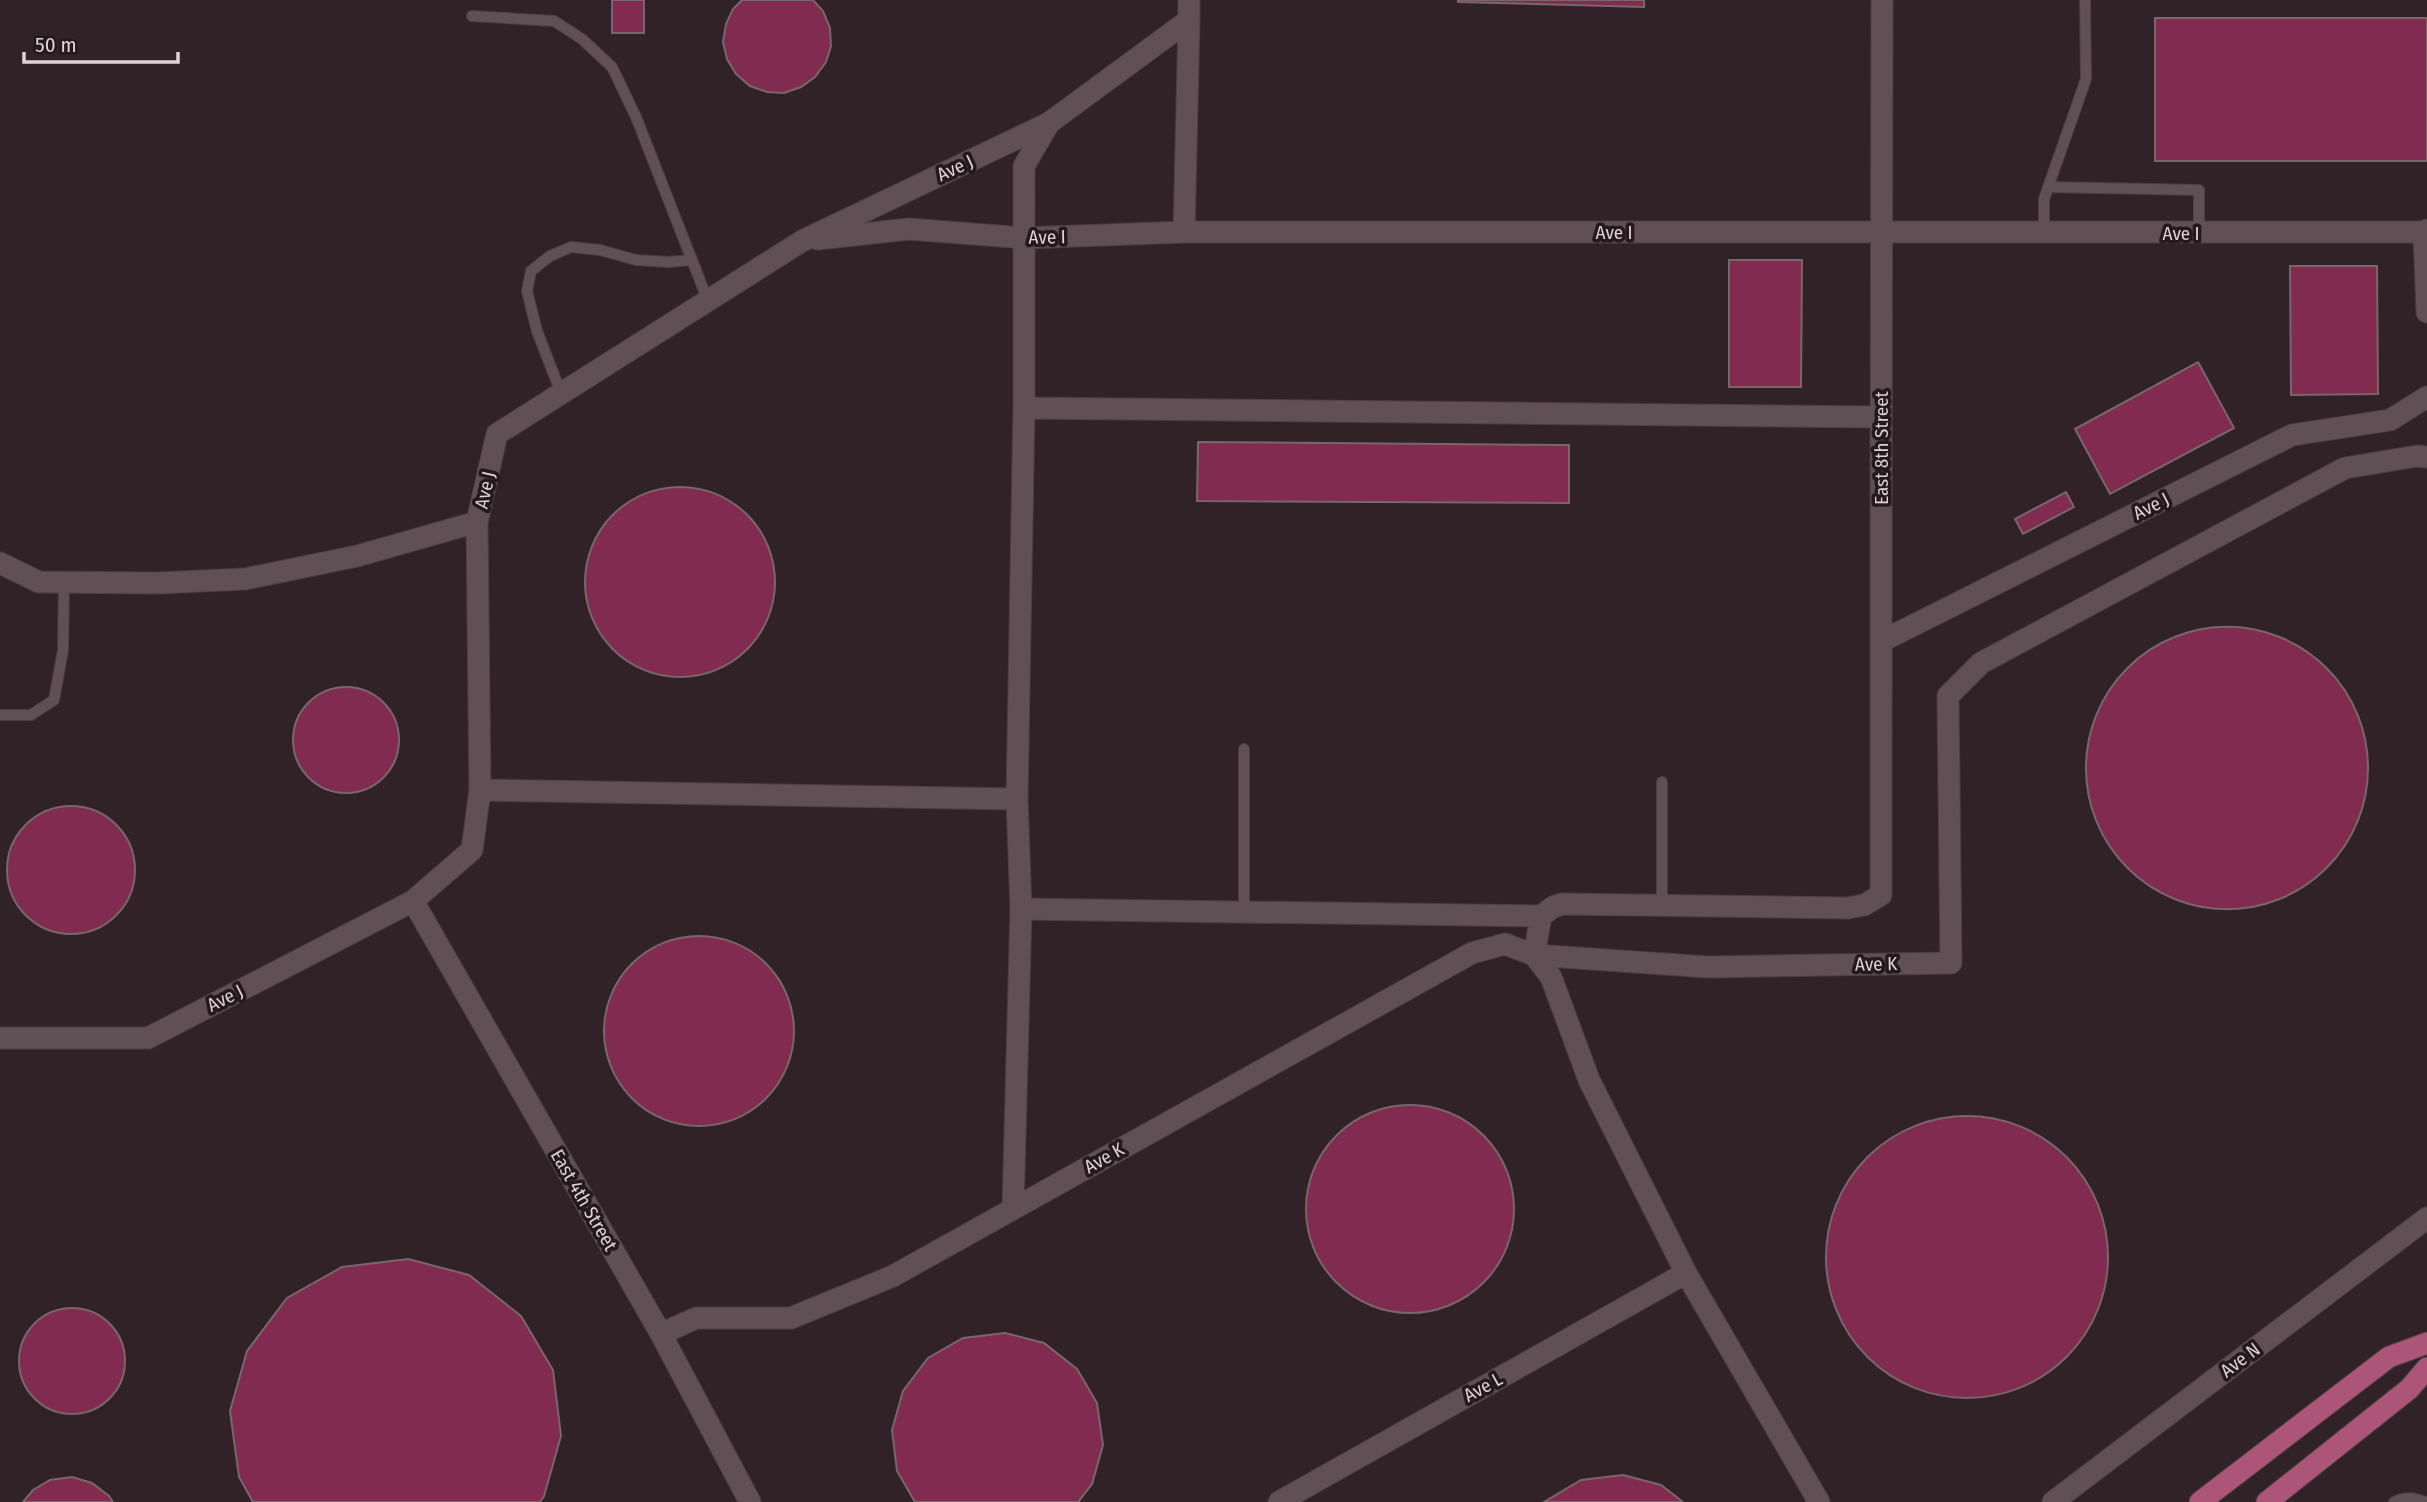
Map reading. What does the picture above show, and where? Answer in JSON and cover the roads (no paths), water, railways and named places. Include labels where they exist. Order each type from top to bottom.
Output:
[{"type":"main road","points":[[2200,1502],[2389,1357],[2427,1343]]},
{"type":"main road","points":[[2267,1502],[2409,1389],[2427,1368]]},
{"type":"street","name":"East 8th Street","points":[[1662,906],[1848,908],[1864,905],[1881,895],[1882,0]]},
{"type":"street","name":"Ave J","points":[[0,1038],[148,1038],[412,901],[472,850],[480,790],[477,522],[497,434],[802,241],[1049,123],[1189,10]]},
{"type":"street","points":[[1184,232],[1189,10]]},
{"type":"street","points":[[1013,1209],[1021,909],[1017,799],[1024,408],[1024,166],[1049,123]]},
{"type":"street","name":"Ave I","points":[[802,241],[909,229],[1024,238],[1184,232],[2426,231]]},
{"type":"street","points":[[2426,231],[2427,312]]},
{"type":"street","name":"Ave J","points":[[1882,640],[2292,435],[2390,420],[2427,397]]},
{"type":"street","points":[[1024,408],[1881,417]]},
{"type":"street","name":"Ave K","points":[[661,1334],[695,1318],[791,1318],[893,1276],[1472,953],[1505,944],[1534,955],[1708,967],[1951,963],[1948,696],[1981,663],[2345,468],[2417,456],[2427,457]]},
{"type":"street","points":[[0,563],[39,582],[158,583],[245,579],[357,556],[477,522]]},
{"type":"street","points":[[480,790],[1017,799]]},
{"type":"street","name":"East 4th Street","points":[[412,901],[661,1334],[750,1502]]},
{"type":"street","points":[[1021,909],[1541,916],[1562,904],[1662,906]]},
{"type":"street","points":[[1541,916],[1534,955],[1550,977],[1589,1080],[1686,1273],[1819,1502]]},
{"type":"street","name":"Ave N","points":[[2053,1502],[2427,1218]]},
{"type":"street","name":"Ave L","points":[[1279,1502],[1686,1273]]},
{"type":"lane","points":[[2044,233],[2044,199],[2086,79],[2085,0]]},
{"type":"lane","points":[[472,16],[554,21],[582,40],[612,67],[636,117],[708,301]]},
{"type":"lane","points":[[2048,187],[2199,190],[2199,233]]},
{"type":"lane","points":[[561,393],[537,331],[527,291],[531,271],[550,256],[571,247],[600,250],[636,260],[692,260]]},
{"type":"lane","points":[[0,715],[31,715],[54,700],[63,650],[64,582]]},
{"type":"lane","points":[[1244,749],[1244,912]]},
{"type":"lane","points":[[1662,782],[1662,906]]},
{"type":"lane","points":[[2394,1502],[2402,1498],[2426,1502]]}]
